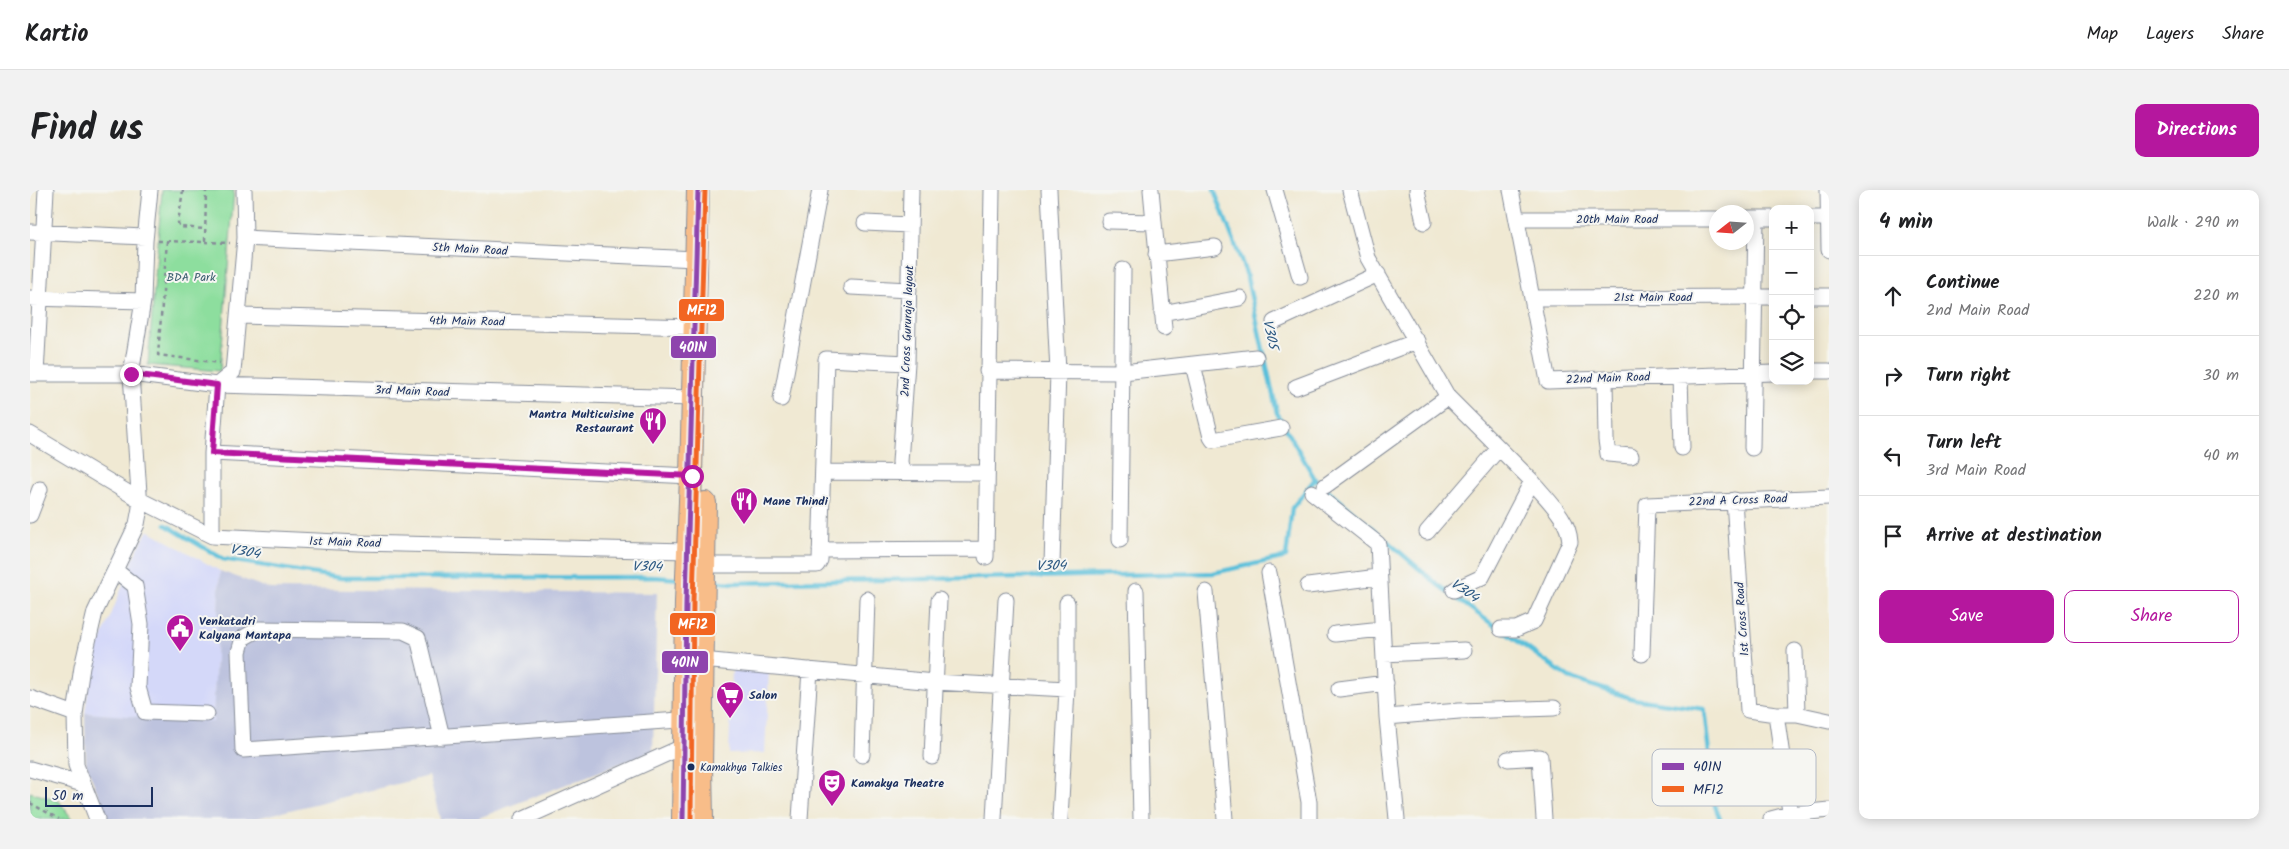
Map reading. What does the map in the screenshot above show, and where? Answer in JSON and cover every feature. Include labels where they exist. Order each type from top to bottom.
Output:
[{"type":"highway","points":[[695,564],[692,476],[698,190]]},
{"type":"highway","points":[[702,819],[692,719],[695,564],[712,190]]},
{"type":"highway","points":[[683,819],[682,747],[692,719],[702,660],[694,603]]},
{"type":"street","points":[[33,374],[37,233],[46,190]]},
{"type":"street","points":[[97,819],[76,765],[75,714],[82,667],[94,612],[137,524],[140,504],[131,374],[143,301],[145,239],[150,190]]},
{"type":"street","points":[[212,536],[212,453],[217,385],[234,372],[245,238],[244,190]]},
{"type":"street","points":[[781,400],[820,190]]},
{"type":"street","name":"2nd Cross Gururaja layout","points":[[902,471],[900,462],[908,363],[911,190]]},
{"type":"street","points":[[908,363],[826,359],[820,550],[986,553],[988,473],[987,370],[992,190]]},
{"type":"street","points":[[1049,190],[1058,372],[1052,564]]},
{"type":"street","points":[[1151,190],[1163,320],[1240,298]]},
{"type":"street","points":[[1275,190],[1300,277]]},
{"type":"street","points":[[1350,190],[1368,258],[1448,396],[1532,482],[1564,519],[1570,531],[1570,542],[1534,620],[1516,629],[1501,629]]},
{"type":"street","points":[[1417,190],[1424,222]]},
{"type":"street","name":"22nd Main Road","points":[[1511,190],[1534,298],[1548,380],[1769,373]]},
{"type":"street","points":[[1828,190],[1829,250]]},
{"type":"street","name":"20th Main Road","points":[[1516,220],[1709,218]]},
{"type":"street","points":[[1754,218],[1769,218]]},
{"type":"street","points":[[1814,218],[1829,218]]},
{"type":"street","points":[[1109,221],[1154,222]]},
{"type":"street","points":[[865,223],[910,225]]},
{"type":"street","points":[[37,233],[145,239]]},
{"type":"street","name":"5th Main Road","points":[[245,238],[696,259]]},
{"type":"street","points":[[1156,254],[1215,247]]},
{"type":"street","points":[[1752,250],[1754,373],[1752,448]]},
{"type":"street","points":[[1120,540],[1123,270]]},
{"type":"street","points":[[1274,322],[1378,274]]},
{"type":"street","points":[[851,287],[909,290]]},
{"type":"street","points":[[1814,296],[1829,296]]},
{"type":"street","points":[[34,297],[143,301]]},
{"type":"street","name":"21st Main Road","points":[[1534,298],[1769,297]]},
{"type":"street","name":"4th Main Road","points":[[238,316],[696,326]]},
{"type":"street","points":[[1296,387],[1417,341]]},
{"type":"street","points":[[987,370],[1123,372],[1256,357]]},
{"type":"street","points":[[1193,365],[1213,440],[1281,428]]},
{"type":"street","points":[[1814,371],[1829,371]]},
{"type":"street","name":"3rd Main Road","points":[[33,374],[131,374],[217,385],[693,398]]},
{"type":"street","points":[[1680,376],[1682,448]]},
{"type":"street","points":[[1605,379],[1608,454],[1631,456]]},
{"type":"street","points":[[1397,819],[1387,717],[1378,577],[1378,544],[1319,489],[1448,396]]},
{"type":"street","name":"1st Main Road","points":[[30,434],[140,504],[212,536],[359,543],[695,564],[811,566],[817,565],[820,560],[820,550]]},
{"type":"street","points":[[1426,532],[1499,448]]},
{"type":"street","points":[[212,453],[692,476]]},
{"type":"street","points":[[823,472],[988,473]]},
{"type":"street","points":[[1454,590],[1482,577],[1532,482]]},
{"type":"street","points":[[30,515],[40,489]]},
{"type":"street","name":"22nd A Cross Road","points":[[1642,654],[1647,505],[1829,497]]},
{"type":"street","name":"1st Cross Road","points":[[1734,500],[1748,710],[1776,714],[1797,714],[1829,721]]},
{"type":"street","points":[[115,570],[134,586],[141,624],[138,687],[145,712],[207,714]]},
{"type":"street","points":[[1269,574],[1309,802],[1309,819]]},
{"type":"street","points":[[1308,586],[1378,577]]},
{"type":"street","points":[[1136,591],[1141,819]]},
{"type":"street","points":[[1206,592],[1226,819]]},
{"type":"street","points":[[862,756],[863,674],[867,599]]},
{"type":"street","points":[[932,757],[939,600]]},
{"type":"street","points":[[994,819],[1003,685],[1006,600]]},
{"type":"street","points":[[1060,819],[1068,689],[1067,604]]},
{"type":"street","points":[[442,737],[418,638],[403,632],[259,628],[244,638],[238,652],[243,750],[442,737],[692,719]]},
{"type":"street","points":[[1335,634],[1382,629]]},
{"type":"street","points":[[1384,654],[1464,650]]},
{"type":"street","points":[[1795,651],[1797,714]]},
{"type":"street","points":[[702,660],[934,682],[1068,689]]},
{"type":"street","points":[[800,819],[810,670]]},
{"type":"street","points":[[1339,689],[1386,683]]},
{"type":"street","points":[[30,698],[75,714]]},
{"type":"street","points":[[1387,717],[1459,711],[1554,708]]},
{"type":"street","points":[[1776,714],[1781,749]]},
{"type":"street","points":[[522,819],[682,747]]},
{"type":"street","points":[[1508,759],[1540,758],[1544,819]]},
{"type":"street","points":[[30,769],[83,784]]},
{"type":"street","points":[[1771,819],[1829,810]]},
{"type":"path","points":[[183,190],[178,223],[180,227],[205,229]]},
{"type":"path","points":[[205,242],[206,190]]},
{"type":"path","points":[[145,239],[230,242],[230,251]]},
{"type":"path","points":[[168,241],[158,355],[222,363]]},
{"type":"path","points":[[30,803],[59,819]]},
{"type":"shaded area","points":[[148,530],[220,571],[213,723],[85,713],[92,663],[136,552]]},
{"type":"shaded area","points":[[220,571],[270,589],[657,593],[653,751],[476,819],[440,819],[429,776],[253,819],[108,819],[86,764],[85,713],[213,722]]},
{"type":"shaded area","points":[[732,670],[769,672],[765,753],[729,754]]},
{"type":"green space","name":"BDA Park","points":[[162,190],[234,190],[220,371],[148,365]]},
{"type":"green space","points":[[30,792],[59,801],[72,819],[30,819]]},
{"type":"waterway","name":"V305","points":[[1214,190],[1246,273],[1277,413],[1315,479],[1438,585],[1499,629]]},
{"type":"waterway","name":"V304","points":[[710,581],[732,583],[1213,573],[1286,557],[1292,508],[1315,479]]},
{"type":"waterway","name":"V304","points":[[166,525],[223,559],[341,578],[654,577],[680,579]]},
{"type":"waterway","name":"V304","points":[[1506,633],[1569,678],[1634,699],[1704,709],[1709,749]]},
{"type":"waterway","name":"V304","points":[[1715,806],[1720,819]]},
{"type":"transit line","name":"401N","points":[[683,819],[686,602],[698,190]]},
{"type":"transit line","name":"MF12","points":[[691,819],[693,602],[705,190]]},
{"type":"place","name":"Mantra Multicuisine Restaurant","points":[[653,445]]},
{"type":"place","name":"Mane Thindi","points":[[744,525]]},
{"type":"place","name":"Venkatadri Kalyana Mantapa","points":[[180,652]]},
{"type":"place","name":"Salon","points":[[730,719]]},
{"type":"place","name":"Kamakhya Talkies","points":[[691,767]]},
{"type":"place","name":"Kamakya Theatre","points":[[832,807]]},
{"type":"route","points":[[131,374],[217,385],[212,453],[692,476]]}]
